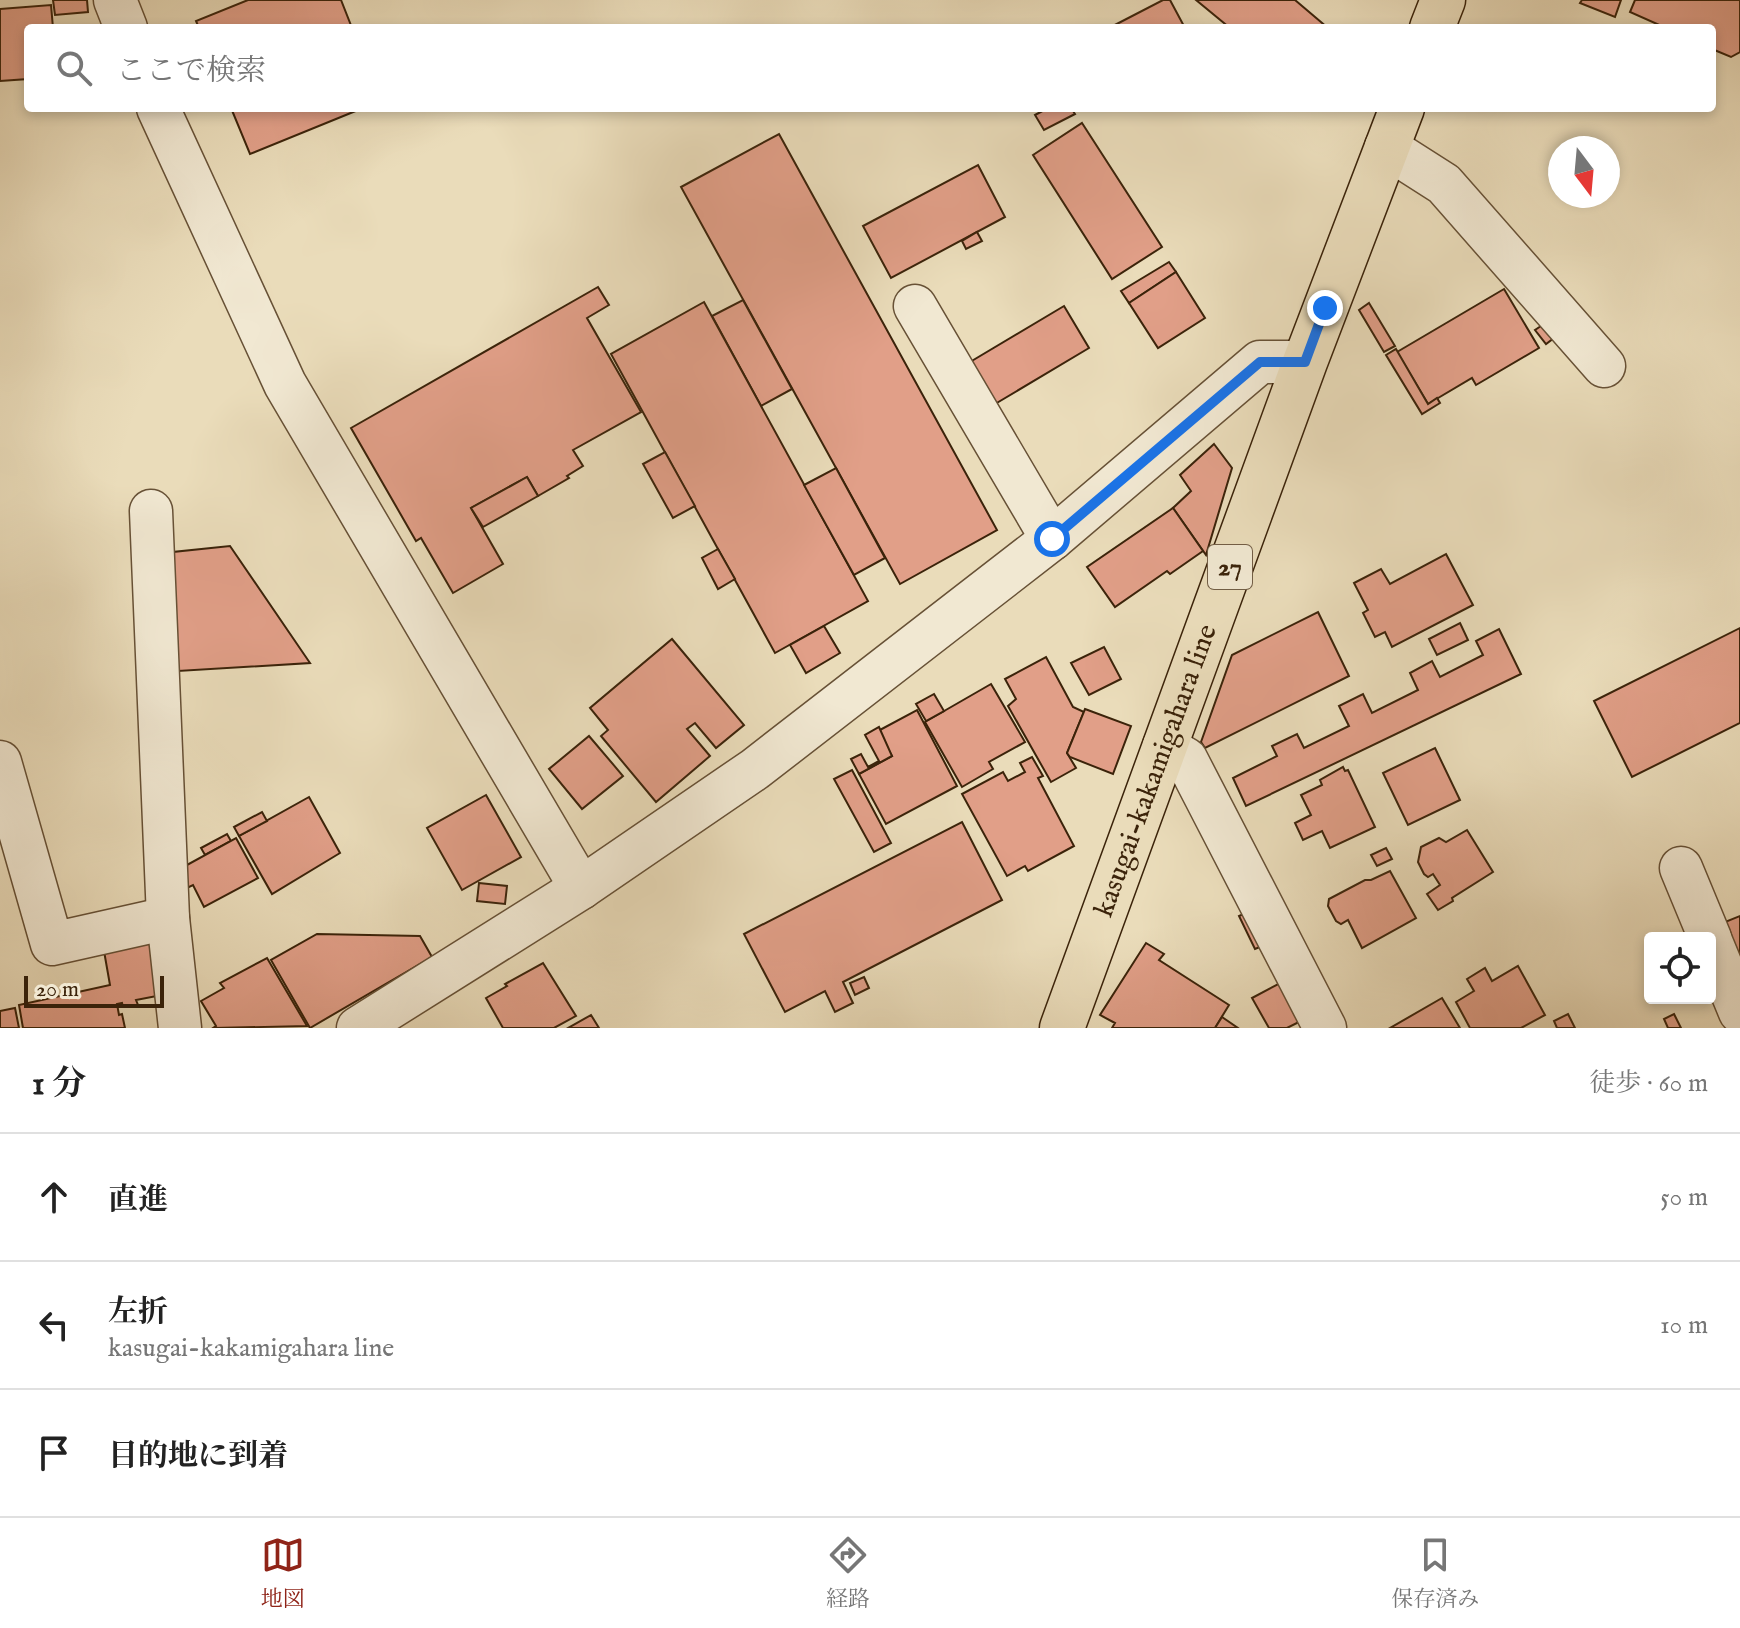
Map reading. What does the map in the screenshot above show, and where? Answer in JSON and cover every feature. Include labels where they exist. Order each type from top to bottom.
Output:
[{"type":"main road","points":[[1434,24],[1443,0]]},
{"type":"main road","name":"kasugai-kakamigahara line","points":[[1062,1028],[1305,362],[1394,128]]},
{"type":"street","points":[[115,0],[124,24]]},
{"type":"street","points":[[160,112],[285,384],[581,888]]},
{"type":"street","points":[[1394,128],[1604,366]]},
{"type":"street","points":[[915,306],[1052,539]]},
{"type":"street","points":[[358,1028],[581,888],[755,769],[1052,539],[1260,362],[1305,362]]},
{"type":"street","points":[[151,511],[168,918],[180,1028]]},
{"type":"street","points":[[1164,746],[1186,759],[1325,1028]]},
{"type":"street","points":[[0,762],[52,944],[168,918]]},
{"type":"street","points":[[1681,868],[1707,932]]},
{"type":"street","points":[[1716,954],[1740,1012]]},
{"type":"building","points":[[53,0],[87,0],[88,12],[55,15]]},
{"type":"building","points":[[248,0],[341,0],[350,24],[197,24],[196,21]]},
{"type":"building","points":[[1163,0],[1170,0],[1183,24],[1117,24]]},
{"type":"building","points":[[1196,0],[1295,0],[1323,24],[1225,24]]},
{"type":"building","points":[[1582,0],[1621,0],[1615,17],[1580,3]]},
{"type":"building","points":[[1635,0],[1740,0],[1740,52],[1731,57],[1716,51],[1716,24],[1657,24],[1630,12]]},
{"type":"building","points":[[51,5],[53,24],[24,24],[24,79],[0,81],[0,9]]},
{"type":"building","points":[[233,112],[353,112],[250,154]]},
{"type":"building","points":[[1041,112],[1075,114],[1044,130],[1035,115]]},
{"type":"building","points":[[1082,123],[1162,247],[1112,279],[1033,155]]},
{"type":"building","points":[[779,134],[997,530],[900,584],[681,187]]},
{"type":"building","points":[[978,165],[1005,217],[891,278],[863,226]]},
{"type":"building","points":[[977,232],[982,241],[966,249],[962,241]]},
{"type":"building","points":[[1169,262],[1176,272],[1129,303],[1121,291]]},
{"type":"building","points":[[1176,272],[1205,318],[1158,348],[1129,303]]},
{"type":"building","points":[[598,287],[609,305],[587,318],[641,412],[573,450],[583,466],[538,496],[527,477],[471,508],[503,564],[453,593],[421,538],[416,541],[351,428]]},
{"type":"building","points":[[1504,289],[1539,348],[1476,385],[1472,378],[1428,404],[1397,352]]},
{"type":"building","points":[[743,300],[792,389],[761,406],[712,316]]},
{"type":"building","points":[[704,302],[868,601],[775,653],[611,354]]},
{"type":"building","points":[[1369,303],[1395,346],[1384,352],[1359,310]]},
{"type":"building","points":[[1064,306],[1089,348],[990,407],[965,365]]},
{"type":"building","points":[[1544,324],[1554,338],[1546,344],[1535,330]]},
{"type":"building","points":[[1396,349],[1428,404],[1437,398],[1440,403],[1422,414],[1386,355]]},
{"type":"building","points":[[1214,444],[1232,468],[1206,555],[1173,508],[1191,491],[1180,475]]},
{"type":"building","points":[[665,452],[695,506],[673,518],[643,464]]},
{"type":"building","points":[[836,468],[885,558],[854,575],[804,485]]},
{"type":"building","points":[[527,477],[538,496],[483,527],[471,508]]},
{"type":"building","points":[[1173,508],[1203,551],[1170,574],[1167,571],[1115,607],[1087,567]]},
{"type":"building","points":[[230,546],[310,663],[178,671],[173,552]]},
{"type":"building","points":[[718,549],[735,579],[718,589],[702,558]]},
{"type":"building","points":[[1446,554],[1473,605],[1392,647],[1385,632],[1375,637],[1363,613],[1368,610],[1354,583],[1381,569],[1390,584]]},
{"type":"building","points":[[1318,612],[1349,676],[1205,748],[1201,742],[1232,655]]},
{"type":"building","points":[[1460,623],[1468,640],[1437,655],[1429,639]]},
{"type":"building","points":[[824,626],[840,653],[806,673],[790,645]]},
{"type":"building","points":[[1740,628],[1740,723],[1632,777],[1594,701]]},
{"type":"building","points":[[1499,629],[1521,674],[1246,806],[1233,778],[1277,756],[1272,746],[1297,734],[1304,748],[1349,726],[1339,706],[1363,694],[1372,713],[1418,690],[1410,673],[1432,661],[1440,677],[1483,655],[1476,641]]},
{"type":"building","points":[[672,639],[744,725],[716,748],[695,723],[687,729],[710,756],[656,802],[601,736],[608,730],[590,708]]},
{"type":"building","points":[[1104,647],[1121,679],[1089,695],[1071,663]]},
{"type":"building","points":[[1046,657],[1073,707],[1084,712],[1067,753],[1076,768],[1051,782],[1008,706],[1016,699],[1005,679]]},
{"type":"building","points":[[991,684],[1025,742],[989,762],[993,769],[962,787],[925,722]]},
{"type":"building","points":[[934,694],[944,711],[926,721],[916,704]]},
{"type":"building","points":[[1085,709],[1131,726],[1113,774],[1067,753]]},
{"type":"building","points":[[917,710],[957,786],[886,824],[859,774],[892,756],[878,731]]},
{"type":"building","points":[[879,727],[892,756],[859,774],[851,759],[861,754],[868,767],[879,761],[865,735]]},
{"type":"building","points":[[589,736],[623,776],[582,809],[549,769]]},
{"type":"building","points":[[1435,748],[1460,800],[1408,825],[1383,773]]},
{"type":"building","points":[[1032,757],[1043,776],[1038,778],[1074,846],[1028,871],[1025,866],[1007,876],[962,794],[1003,772],[1008,781],[1025,772],[1020,763]]},
{"type":"building","points":[[1343,767],[1345,771],[1348,770],[1375,827],[1330,848],[1322,831],[1303,840],[1295,823],[1311,815],[1301,795],[1322,785],[1320,780]]},
{"type":"building","points":[[852,770],[891,843],[874,852],[834,779]]},
{"type":"building","points":[[486,795],[521,857],[462,890],[427,828]]},
{"type":"building","points":[[309,797],[340,853],[272,894],[239,836]]},
{"type":"building","points":[[262,812],[267,821],[239,836],[234,827]]},
{"type":"building","points":[[962,822],[1002,900],[843,982],[853,1003],[835,1012],[825,991],[785,1012],[744,934]]},
{"type":"building","points":[[1467,830],[1493,872],[1438,910],[1427,894],[1440,885],[1433,874],[1428,877],[1424,874],[1418,862],[1421,847],[1439,838],[1446,842]]},
{"type":"building","points":[[227,834],[231,841],[205,855],[201,848]]},
{"type":"building","points":[[236,838],[258,878],[204,907],[193,885],[185,889],[176,871]]},
{"type":"building","points":[[1386,848],[1392,859],[1377,866],[1371,855]]},
{"type":"building","points":[[1390,871],[1416,918],[1362,948],[1348,920],[1341,924],[1336,921],[1328,906],[1329,899]]},
{"type":"building","points":[[479,883],[507,886],[505,904],[477,901]]},
{"type":"building","points":[[1250,911],[1265,945],[1255,949],[1239,916]]},
{"type":"building","points":[[1740,916],[1740,958],[1725,922]]},
{"type":"building","points":[[317,934],[420,936],[432,957],[310,1028],[271,960]]},
{"type":"building","points":[[152,942],[162,995],[136,1000],[138,1005],[123,1007],[122,1003],[117,1004],[125,1028],[23,1028],[19,1005],[110,985],[104,951]]},
{"type":"building","points":[[1146,943],[1164,954],[1159,960],[1229,1005],[1215,1028],[1112,1028],[1115,1023],[1100,1015]]},
{"type":"building","points":[[267,958],[307,1026],[213,1028],[216,1026],[201,1001],[224,988],[220,983]]},
{"type":"building","points":[[543,963],[576,1016],[554,1028],[503,1028],[486,998]]},
{"type":"building","points":[[1518,966],[1545,1015],[1521,1028],[1470,1028],[1456,1002],[1474,991],[1467,979],[1485,968],[1492,981]]},
{"type":"building","points":[[864,977],[869,988],[855,995],[850,983]]},
{"type":"building","points":[[1284,981],[1305,1019],[1287,1028],[1269,1028],[1252,998]]},
{"type":"building","points":[[1442,998],[1460,1028],[1390,1028]]},
{"type":"building","points":[[15,1008],[19,1028],[0,1028],[0,1011]]},
{"type":"building","points":[[1568,1014],[1575,1028],[1557,1028],[1554,1021]]},
{"type":"building","points":[[1674,1014],[1681,1028],[1668,1028],[1664,1019]]},
{"type":"building","points":[[591,1015],[599,1028],[568,1028]]},
{"type":"building","points":[[1222,1017],[1238,1028],[1215,1028]]},
{"type":"route","points":[[1052,539],[1260,362],[1305,362],[1325,308]]}]
